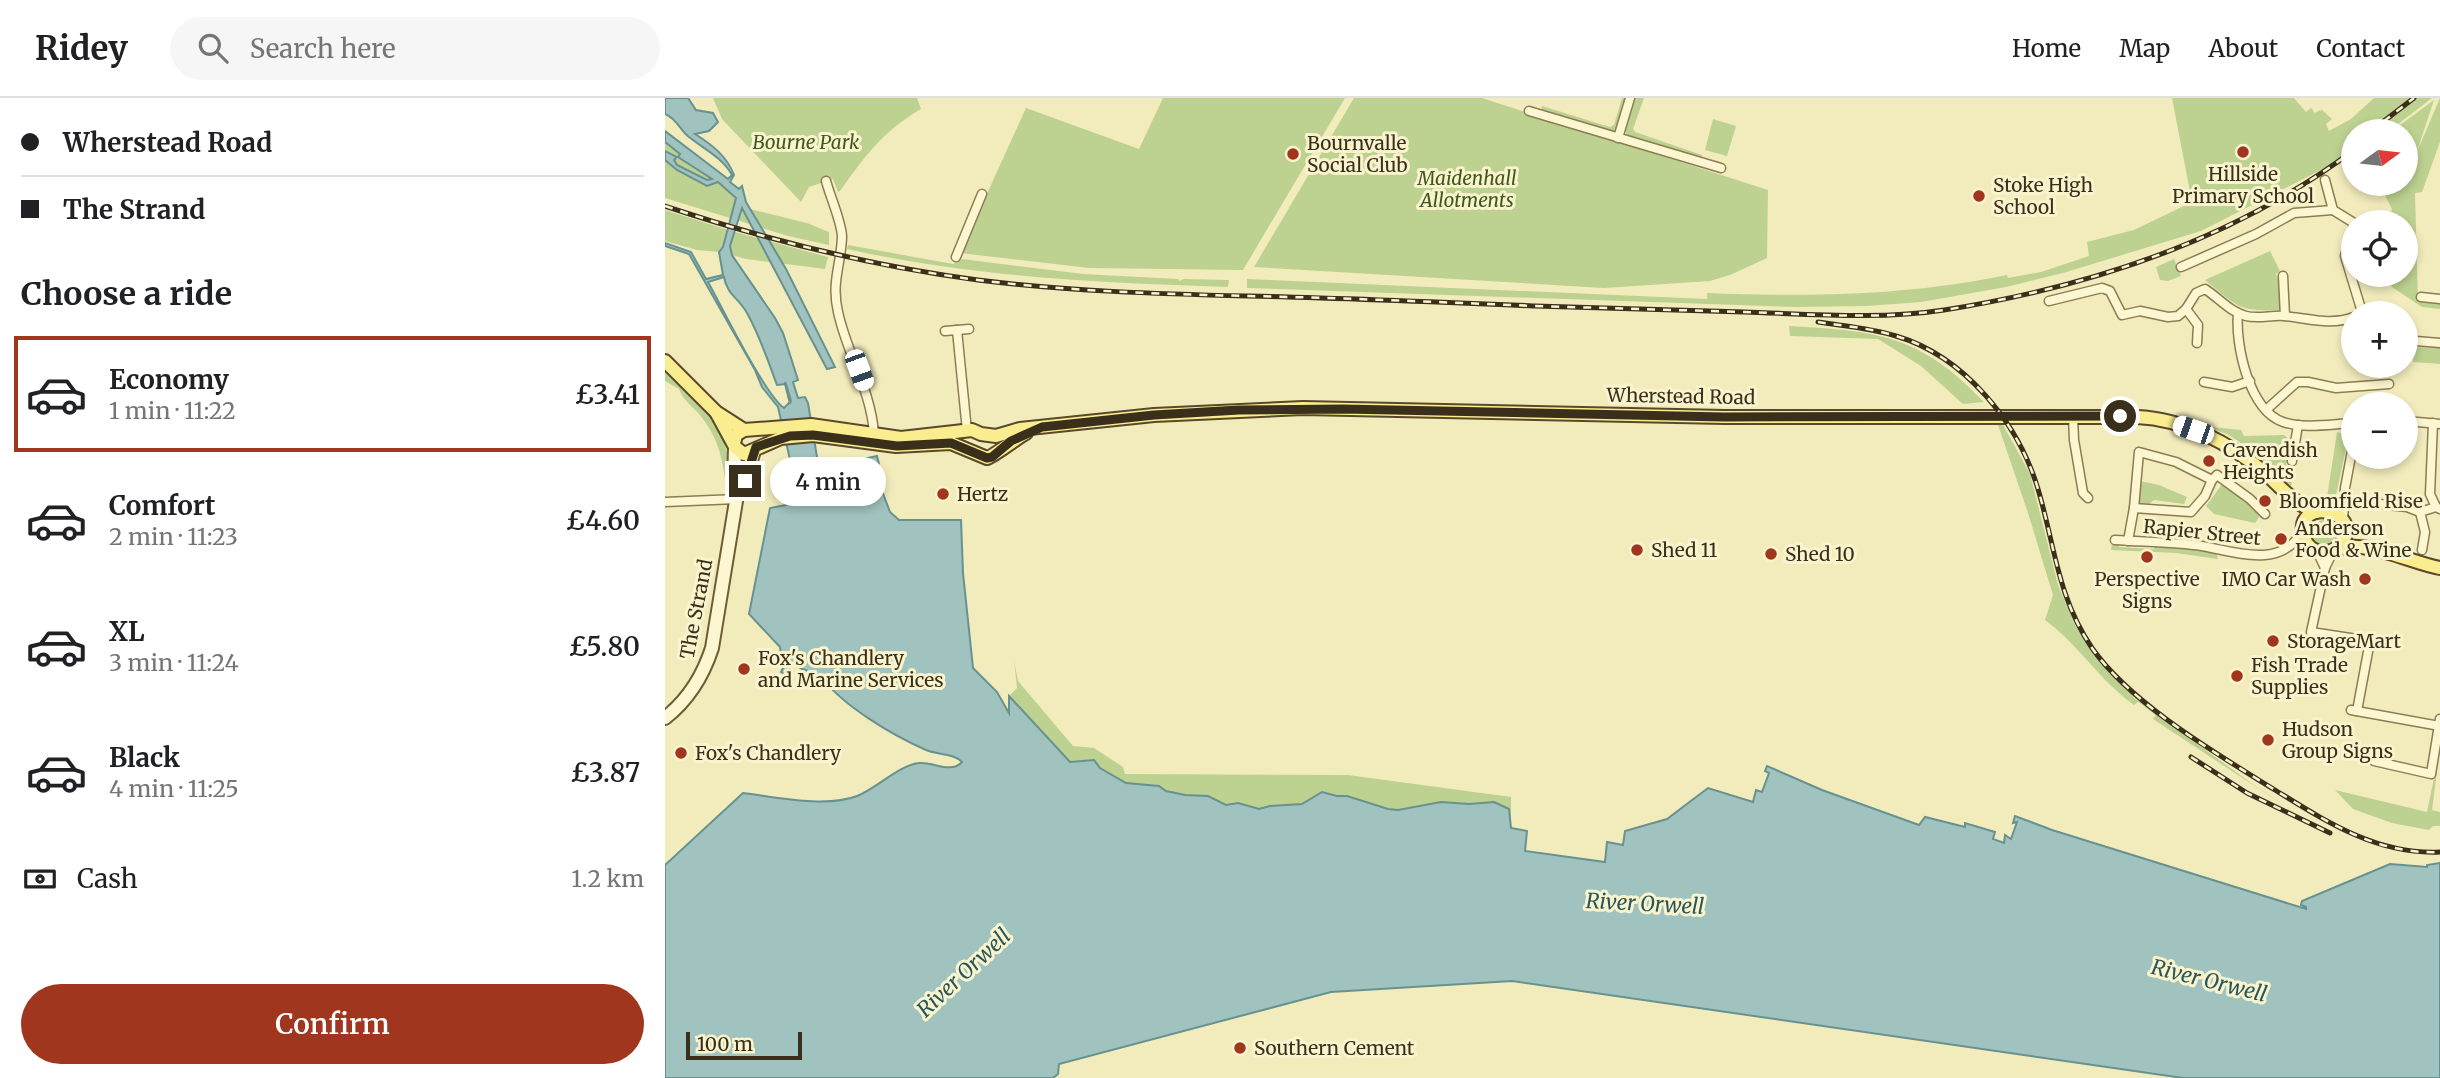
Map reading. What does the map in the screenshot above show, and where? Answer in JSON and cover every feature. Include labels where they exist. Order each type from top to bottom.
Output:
[{"type":"main road","points":[[665,361],[716,412],[757,439],[755,449]]},
{"type":"main road","name":"Wherstead Road","points":[[748,431],[779,433],[812,430],[918,437],[967,430],[996,436],[1042,427],[1154,415],[1303,408],[1724,417],[2153,418],[2212,438],[2247,459],[2295,502],[2304,528]]},
{"type":"main road","points":[[716,412],[734,445]]},
{"type":"main road","name":"Wherstead Road","points":[[812,430],[897,446],[951,443],[983,457],[991,457],[1011,441],[1042,427]]},
{"type":"main road","points":[[734,445],[736,435],[748,431]]},
{"type":"main road","name":"Wherstead Road","points":[[734,445],[744,454],[779,433]]},
{"type":"main road","points":[[981,434],[991,443],[994,455]]},
{"type":"main road","name":"The Strand","points":[[734,445],[734,486],[737,497]]},
{"type":"main road","name":"The Strand","points":[[665,718],[684,700],[707,663],[712,648],[737,497],[755,449]]},
{"type":"main road","name":"Wherstead Road","points":[[2295,502],[2321,511]]},
{"type":"main road","points":[[2368,547],[2336,514],[2321,511],[2309,517],[2304,528],[2312,548],[2335,550],[2351,546],[2368,547],[2440,568]]},
{"type":"main road","points":[[2335,550],[2344,540],[2344,524]]},
{"type":"street","points":[[1618,138],[1630,98]]},
{"type":"street","points":[[1529,111],[1721,168]]},
{"type":"street","points":[[2325,180],[2333,210]]},
{"type":"street","points":[[826,181],[842,235],[835,279],[837,310],[866,391],[873,416],[874,434]]},
{"type":"street","points":[[956,257],[982,194]]},
{"type":"street","points":[[2181,267],[2256,234],[2294,213],[2333,210],[2341,215]]},
{"type":"street","points":[[2283,276],[2285,316]]},
{"type":"street","points":[[2049,301],[2102,288],[2110,292],[2122,315],[2140,311],[2174,317],[2186,309],[2196,293],[2205,289],[2238,313],[2254,317],[2285,316],[2341,320]]},
{"type":"street","points":[[2421,297],[2440,299]]},
{"type":"street","points":[[2186,309],[2198,325],[2197,343]]},
{"type":"street","points":[[2238,313],[2237,330],[2250,381],[2257,400],[2266,410],[2284,422],[2298,425],[2341,423]]},
{"type":"street","points":[[945,331],[969,329]]},
{"type":"street","points":[[957,330],[967,430]]},
{"type":"street","points":[[2418,341],[2440,343]]},
{"type":"street","points":[[2204,382],[2232,387],[2250,381]]},
{"type":"street","points":[[2266,410],[2297,382],[2336,388],[2389,384]]},
{"type":"street","points":[[2073,417],[2083,493],[2088,498]]},
{"type":"street","points":[[2379,504],[2407,507],[2420,512],[2438,508],[2430,494],[2437,423],[2418,422]]},
{"type":"street","points":[[2292,461],[2298,425]]},
{"type":"street","points":[[2128,541],[2139,452],[2176,462],[2212,480]]},
{"type":"street","points":[[2344,524],[2349,469]]},
{"type":"street","points":[[2134,508],[2191,512],[2205,496],[2217,475],[2250,499],[2265,514]]},
{"type":"street","points":[[2321,511],[2339,501],[2345,488]]},
{"type":"street","points":[[665,502],[737,497]]},
{"type":"street","points":[[2420,512],[2424,532],[2422,551]]},
{"type":"street","name":"Rapier Street","points":[[2115,540],[2204,547],[2257,556],[2273,553],[2296,541],[2304,528]]},
{"type":"street","name":"Rapier Street","points":[[2284,548],[2312,548]]},
{"type":"street","points":[[2312,548],[2325,568]]},
{"type":"street","points":[[2335,550],[2325,568],[2311,632],[2370,641],[2354,711],[2440,724],[2431,774],[2374,761]]},
{"type":"green space","name":"Bourne Park","points":[[713,98],[917,98],[921,109],[896,126],[876,145],[840,191],[838,192],[833,179],[809,187],[801,202],[722,119]]},
{"type":"green space","points":[[1163,98],[1345,98],[1243,270],[1089,268],[960,253],[1026,108],[1139,149]]},
{"type":"green space","name":"Maidenhall Allotments","points":[[1354,98],[1482,98],[1768,190],[1767,258],[1710,281],[1604,288],[1254,267]]},
{"type":"green space","points":[[1622,98],[1628,98],[1619,128],[1610,133],[1541,112],[1542,106],[1610,127],[1614,125]]},
{"type":"green space","points":[[1635,98],[1644,98],[1633,129],[1635,132],[1702,155],[1700,161],[1627,137],[1625,128]]},
{"type":"green space","points":[[2172,98],[2294,98],[2306,112],[2311,108],[2315,113],[2320,110],[2321,112],[2321,109],[2332,119],[2326,124],[2329,131],[2341,124],[2341,160],[2201,231],[2063,273],[2006,287],[1921,302],[1796,307],[1247,288],[1247,279],[1707,299],[1707,293],[1820,295],[1894,291],[2041,272],[2089,256],[2087,242],[2134,230],[2192,202]]},
{"type":"green space","points":[[2374,98],[2432,98],[2405,119],[2351,119]]},
{"type":"green space","points":[[2440,98],[2440,142],[2422,192],[2419,192],[2419,147]]},
{"type":"green space","points":[[2434,100],[2419,145],[2419,119],[2408,119]]},
{"type":"green space","points":[[1713,119],[1736,126],[1727,156],[1705,150]]},
{"type":"green space","points":[[665,135],[736,198],[735,207],[807,223],[829,232],[829,245],[788,236],[665,198]]},
{"type":"green space","points":[[2385,196],[2415,196],[2415,210],[2392,209]]},
{"type":"green space","points":[[665,210],[828,257],[825,269],[746,259],[732,255],[723,247],[719,252],[697,250],[665,241]]},
{"type":"green space","points":[[848,245],[953,264],[962,259],[1083,274],[1180,281],[1229,280],[1228,287],[1037,277],[894,259],[847,249]]},
{"type":"green space","points":[[2270,251],[2280,271],[2276,274],[2281,288],[2282,310],[2256,310],[2239,306],[2205,280]]},
{"type":"green space","points":[[2174,259],[2181,276],[2168,281],[2160,280],[2156,267]]},
{"type":"green space","points":[[2392,287],[2418,287],[2418,300],[2440,302],[2440,309],[2422,307],[2418,301],[2413,301]]},
{"type":"green space","points":[[1789,326],[1848,331],[1896,341],[1939,363],[1984,402],[1963,404],[1921,366],[1878,339],[1790,336]]},
{"type":"green space","points":[[2418,347],[2440,348],[2440,364],[2418,362]]},
{"type":"green space","points":[[665,369],[711,417],[725,445],[728,479],[725,480],[720,453],[710,429],[679,389],[665,381]]},
{"type":"green space","points":[[1997,422],[2002,423],[2030,474],[2058,585],[2074,623],[2093,654],[2137,700],[2303,818],[2153,719],[2156,715],[2138,702],[2134,705],[2110,685],[2069,641],[2045,620],[2053,595]]},
{"type":"green space","points":[[2203,426],[2241,430],[2244,436],[2284,435],[2291,441],[2286,465],[2295,467],[2291,486],[2238,441],[2227,434]]},
{"type":"green space","points":[[2337,432],[2341,433],[2342,469],[2335,500],[2326,504]]},
{"type":"green space","points":[[2140,481],[2159,485],[2187,497],[2184,504],[2154,500],[2145,507],[2139,505],[2137,502]]},
{"type":"green space","points":[[2223,483],[2262,513],[2255,523],[2214,514],[2206,506]]},
{"type":"green space","points":[[2324,520],[2333,524],[2337,533],[2333,542],[2324,546],[2315,542],[2311,533],[2315,524]]},
{"type":"green space","points":[[2112,543],[2119,543],[2119,547],[2154,549],[2155,546],[2213,552],[2218,559],[2176,553],[2111,550]]},
{"type":"green space","points":[[1014,661],[1018,681],[1073,746],[1094,748],[1123,767],[1125,774],[1348,775],[1511,797],[1511,829],[1280,824],[1078,771],[1010,715],[1009,696],[1017,688]]},
{"type":"green space","points":[[2440,749],[2432,810],[2440,812],[2440,826],[2433,826],[2429,830],[2392,823],[2353,809],[2335,790],[2427,812]]},
{"type":"water","name":"River Orwell","points":[[665,98],[688,98],[696,110],[713,113],[718,122],[709,131],[695,134],[723,156],[734,175],[730,182],[739,189],[742,186],[746,202],[786,269],[835,367],[827,369],[742,208],[730,246],[732,255],[783,333],[798,380],[793,382],[798,398],[805,397],[808,403],[819,469],[877,456],[879,464],[873,467],[890,512],[899,520],[961,520],[963,573],[973,668],[997,692],[1009,713],[1009,696],[1070,762],[1094,760],[1100,768],[1126,783],[1159,786],[1166,791],[1185,795],[1208,796],[1226,805],[1238,803],[1259,809],[1302,804],[1322,792],[1398,810],[1441,802],[1494,802],[1509,809],[1511,828],[1527,831],[1525,851],[1605,862],[1607,842],[1623,845],[1625,831],[1667,819],[1708,788],[1753,802],[1756,790],[1762,792],[1769,773],[1765,771],[1767,766],[1822,790],[1919,825],[1925,817],[1965,827],[1965,823],[1995,832],[1993,839],[2004,843],[2005,835],[2011,839],[2017,822],[2013,823],[2015,816],[2306,909],[2301,905],[2302,901],[2390,864],[2427,867],[2440,863],[2440,1078],[2183,1078],[1512,981],[1331,992],[1059,1064],[1058,1074],[1053,1078],[665,1078],[665,865],[743,793],[831,801],[864,793],[912,764],[953,767],[962,762],[954,757],[926,750],[883,728],[854,708],[820,675],[793,663],[786,675],[781,672],[788,659],[749,614],[770,508],[786,505],[792,500],[791,464],[778,407],[762,387],[689,254],[665,246],[665,243],[691,252],[706,279],[723,275],[719,252],[723,247],[736,198],[718,182],[707,186],[677,170],[665,160],[665,151],[677,157],[674,160],[677,165],[707,180],[712,179],[678,157],[680,154],[665,142],[665,131],[728,179],[732,175],[718,159],[665,114]],"holes":[[[724,277],[752,322],[777,385],[786,384],[791,401],[784,408],[755,369],[708,282]]]},
{"type":"waterway","points":[[785,383],[790,403]]},
{"type":"railway","points":[[2387,119],[2414,98]]},
{"type":"railway","points":[[665,206],[781,241],[859,259],[938,274],[1045,287],[1146,293],[1870,316],[1944,310],[2053,288],[2107,273],[2210,234],[2260,209],[2341,159]]},
{"type":"railway","points":[[1818,322],[1877,331],[1921,346],[1944,359],[1985,395],[2002,416],[2029,464],[2064,590],[2080,629],[2109,669],[2129,689],[2202,744],[2333,824],[2353,834],[2395,848],[2440,852]]},
{"type":"railway","points":[[2191,757],[2247,793],[2330,833]]},
{"type":"place","name":"Hillside Primary School","points":[[2243,152]]},
{"type":"place","name":"Bournvalle Social Club","points":[[1293,154]]},
{"type":"place","name":"Stoke High School","points":[[1979,196]]},
{"type":"place","name":"Cavendish Heights","points":[[2209,461]]},
{"type":"place","name":"Hertz","points":[[943,494]]},
{"type":"place","name":"Bloomfield Rise","points":[[2265,501]]},
{"type":"place","name":"Anderson Food & Wine","points":[[2281,539]]},
{"type":"place","name":"Shed 11","points":[[1637,550]]},
{"type":"place","name":"Shed 10","points":[[1771,554]]},
{"type":"place","name":"Perspective Signs","points":[[2147,557]]},
{"type":"place","name":"IMO Car Wash","points":[[2365,579]]},
{"type":"place","name":"StorageMart","points":[[2273,641]]},
{"type":"place","name":"Fox's Chandlery and Marine Services","points":[[744,669]]},
{"type":"place","name":"Fish Trade Supplies","points":[[2237,676]]},
{"type":"place","name":"Hudson Group Signs","points":[[2268,740]]},
{"type":"place","name":"Fox's Chandlery","points":[[681,753]]},
{"type":"place","name":"Southern Cement","points":[[1240,1048]]},
{"type":"route","points":[[745,481],[756,447],[790,436],[813,435],[897,446],[951,443],[987,458],[1011,441],[1042,427],[1154,415],[1239,410],[1303,408],[1724,417],[2120,416]]}]
